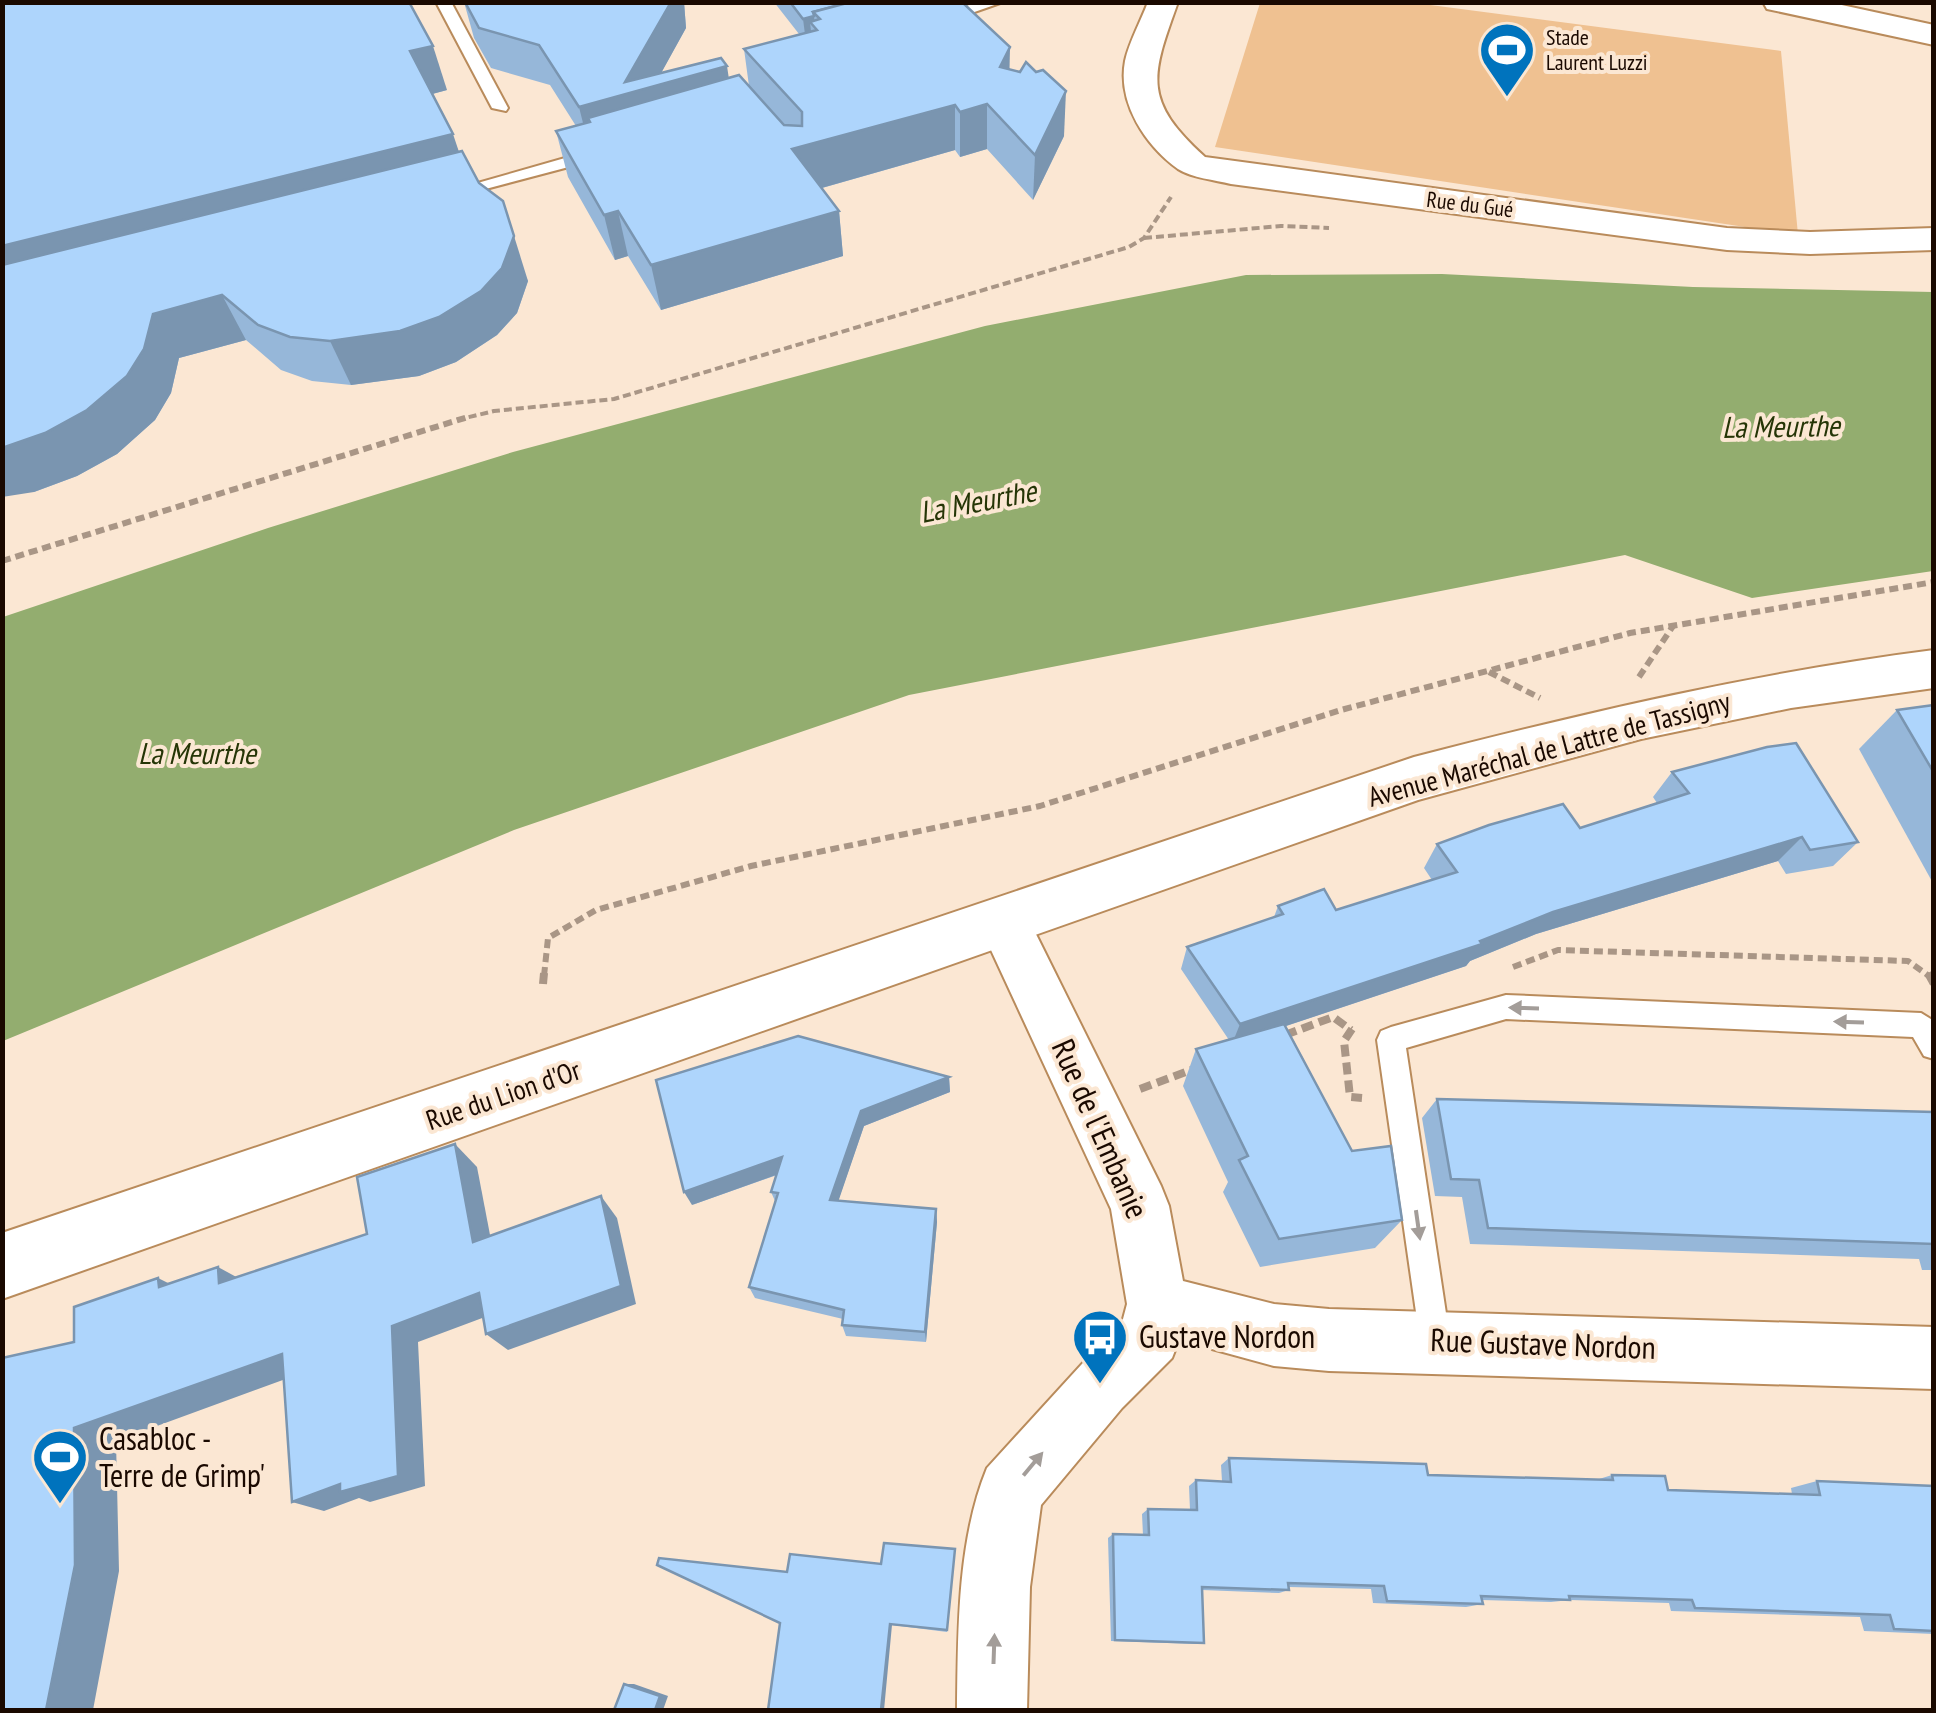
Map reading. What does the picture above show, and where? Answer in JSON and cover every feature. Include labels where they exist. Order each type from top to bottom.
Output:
[{"type":"main road","points":[[1780,2],[1934,35]]},
{"type":"main road","name":"Avenue Maréchal de Lattre de Tassigny","points":[[1004,922],[1414,779],[1641,719],[1791,688],[1934,670]]},
{"type":"main road","name":"Rue du Lion d'Or","points":[[2,1266],[1004,922]]},
{"type":"street","points":[[1163,2],[1145,40],[1140,81],[1160,134],[1193,164]]},
{"type":"street","name":"Rue du Gué","points":[[1193,164],[1231,174],[1727,239],[1810,243],[1934,239]]},
{"type":"street","name":"Rue de l'Embanie","points":[[1004,922],[1140,1206],[1157,1304]]},
{"type":"street","points":[[992,1710],[996,1587],[1010,1491],[1089,1398],[1150,1336],[1157,1304]]},
{"type":"street","name":"Rue Gustave Nordon","points":[[1157,1304],[1274,1335],[1934,1358]]},
{"type":"lane","points":[[443,2],[500,108]]},
{"type":"lane","points":[[934,18],[996,2]]},
{"type":"lane","points":[[952,14],[976,38]]},
{"type":"lane","points":[[420,201],[607,151]]},
{"type":"lane","points":[[1435,1340],[1391,1040],[1506,1007],[1922,1025],[1934,1047]]},
{"type":"path","points":[[2,561],[435,425],[494,411],[614,399],[1129,248],[1144,238],[1193,164]]},
{"type":"path","points":[[543,984],[548,938],[613,905],[751,866],[1040,806],[1342,710],[1630,633],[1934,582]]},
{"type":"path","points":[[1278,1038],[1333,1017],[1351,1030]]},
{"type":"path","points":[[1094,1106],[1204,1065]]},
{"type":"shaded area","name":"Stade Laurent Luzzi","points":[[1260,3],[1415,3],[1781,51],[1798,235],[1215,147]]},
{"type":"water","name":"La Meurthe","points":[[1442,274],[1693,287],[1933,292],[1933,571],[1752,598],[1625,555],[909,695],[514,830],[3,1041],[3,617],[268,528],[513,452],[985,326],[1246,275]]},
{"type":"building","points":[[2,2],[409,2],[433,46],[410,51],[453,134],[2,246]]},
{"type":"building","points":[[465,2],[671,2],[625,82],[721,58],[727,66],[579,107],[539,45],[479,28]]},
{"type":"building","points":[[790,2],[851,2],[813,12],[814,16],[803,19]]},
{"type":"building","points":[[851,2],[962,2],[1010,47],[1000,67],[1020,72],[1026,62],[1036,72],[1043,70],[1066,91],[1035,155],[987,104],[960,112],[955,105],[792,149],[839,211],[651,265],[618,211],[604,215],[556,131],[590,122],[588,118],[739,75],[784,125],[802,126],[802,112],[744,49],[817,30],[810,22],[820,19],[813,12]]},
{"type":"building","points":[[462,151],[479,183],[503,201],[514,236],[502,268],[481,291],[439,317],[400,331],[330,341],[290,337],[258,325],[222,295],[153,314],[144,349],[127,376],[87,410],[45,433],[2,448],[2,265]]},
{"type":"building","points":[[1934,705],[1934,773],[1897,710]]},
{"type":"building","points":[[1796,743],[1858,842],[1810,850],[1802,837],[1553,912],[1480,941],[1482,944],[1240,1024],[1187,947],[1283,914],[1278,906],[1324,889],[1336,910],[1457,872],[1437,844],[1489,825],[1563,804],[1580,828],[1689,793],[1672,772]]},
{"type":"building","points":[[1284,1024],[1352,1151],[1391,1146],[1402,1220],[1279,1239],[1239,1160],[1248,1156],[1196,1049]]},
{"type":"building","points":[[798,1036],[949,1077],[861,1111],[830,1200],[936,1209],[925,1332],[842,1325],[844,1310],[749,1287],[778,1193],[771,1192],[782,1157],[684,1192],[656,1080]]},
{"type":"building","points":[[1437,1099],[1934,1112],[1934,1244],[1488,1228],[1479,1180],[1451,1179]]},
{"type":"building","points":[[455,1144],[473,1242],[601,1196],[621,1286],[486,1334],[479,1293],[392,1326],[398,1476],[340,1492],[340,1484],[292,1502],[282,1354],[74,1428],[75,1565],[46,1710],[2,1710],[2,1358],[74,1342],[74,1307],[158,1278],[159,1287],[218,1267],[219,1283],[367,1234],[357,1177]]},
{"type":"building","points":[[1229,1458],[1426,1464],[1428,1475],[1613,1480],[1612,1475],[1665,1476],[1668,1490],[1820,1495],[1817,1481],[1934,1486],[1934,1631],[1894,1629],[1890,1615],[1695,1608],[1692,1600],[1481,1596],[1483,1604],[1387,1601],[1384,1586],[1288,1583],[1289,1590],[1202,1587],[1204,1643],[1115,1640],[1113,1534],[1149,1535],[1148,1509],[1197,1510],[1196,1480],[1231,1482]]},
{"type":"building","points":[[884,1543],[955,1549],[947,1630],[890,1624],[881,1710],[768,1710],[780,1623],[657,1565],[659,1558],[787,1572],[790,1554],[881,1564]]},
{"type":"building","points":[[624,1684],[660,1696],[655,1710],[614,1710]]},
{"type":"place","name":"Stade Laurent Luzzi","points":[[1507,99]]},
{"type":"place","name":"Gustave Nordon","points":[[1100,1386]]},
{"type":"place","name":"Casabloc - Terre de Grimp'","points":[[60,1506]]}]
